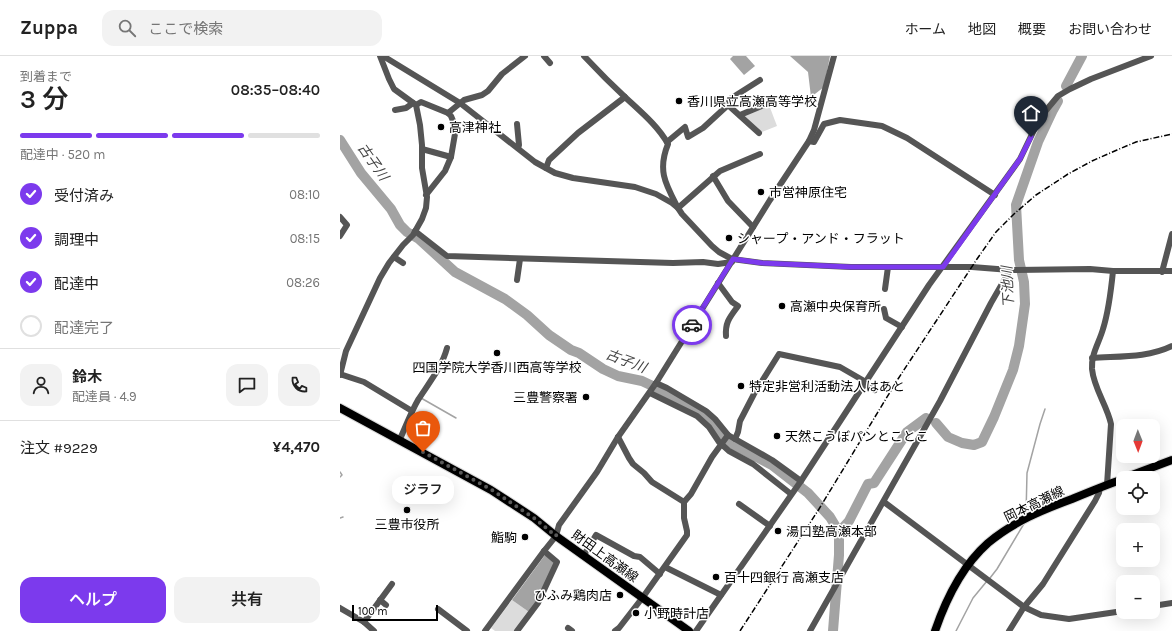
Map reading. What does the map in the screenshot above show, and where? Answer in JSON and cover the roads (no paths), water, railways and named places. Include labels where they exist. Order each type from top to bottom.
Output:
[{"type":"main road","name":"財田上高瀬線","points":[[340,408],[492,490],[534,518],[556,536],[689,631]]},
{"type":"main road","name":"岡本高瀬線","points":[[1143,471],[1172,460]]},
{"type":"main road","name":"岡本高瀬線","points":[[935,631],[948,597],[957,581],[988,543],[1009,527],[1030,516],[1116,481]]},
{"type":"street","points":[[380,56],[388,79],[394,89],[415,104],[420,125],[426,208],[415,231],[394,257],[380,278],[346,351],[340,371],[364,382],[412,411]]},
{"type":"street","points":[[383,56],[460,103],[535,162],[555,173],[572,178],[624,185],[645,190],[656,194],[678,208]]},
{"type":"street","points":[[448,113],[464,100],[482,95],[488,91],[502,74],[525,56]]},
{"type":"street","points":[[544,56],[550,64]]},
{"type":"street","points":[[584,56],[644,115],[667,142],[668,144],[663,161],[665,182],[678,208],[712,246],[719,252],[733,259],[778,264],[851,267],[972,267],[1010,270],[1090,269],[1113,271],[1172,271]]},
{"type":"street","points":[[488,630],[556,536],[559,525],[597,472],[618,437],[656,383],[809,141],[814,130],[834,56]]},
{"type":"street","points":[[696,631],[801,481],[929,285],[1020,159],[1043,114],[1058,96],[1070,89],[1091,79],[1151,56]]},
{"type":"street","points":[[667,142],[685,126],[688,137],[703,128],[728,105],[730,99],[760,80]]},
{"type":"street","points":[[546,168],[549,160],[578,133],[625,97]]},
{"type":"street","points":[[395,110],[406,108],[422,102],[448,113],[451,116],[456,128],[451,157],[445,171],[426,195]]},
{"type":"street","points":[[740,115],[769,103]]},
{"type":"street","points":[[728,105],[759,133]]},
{"type":"street","points":[[809,141],[814,142],[824,124],[840,120],[882,126],[907,138],[995,195]]},
{"type":"street","points":[[516,124],[519,145],[518,148]]},
{"type":"street","points":[[422,149],[451,157]]},
{"type":"street","points":[[678,208],[720,171],[760,154]]},
{"type":"street","points":[[713,176],[728,201],[754,227]]},
{"type":"street","points":[[340,217],[347,225],[340,236]]},
{"type":"street","points":[[415,231],[447,256],[673,263],[703,262],[718,264],[733,259]]},
{"type":"street","points":[[1162,272],[1172,234]]},
{"type":"street","points":[[394,257],[403,263]]},
{"type":"street","points":[[517,280],[520,259]]},
{"type":"street","points":[[885,289],[888,267]]},
{"type":"street","points":[[810,631],[940,401],[991,303],[1010,270]]},
{"type":"street","points":[[1009,631],[1024,607],[1043,584],[1058,562],[1104,486],[1111,424],[1096,386],[1093,374],[1092,358],[1103,329],[1110,302],[1113,271]]},
{"type":"street","points":[[718,283],[732,302],[738,306],[727,321],[725,328],[726,336]]},
{"type":"street","points":[[884,309],[886,318],[902,327]]},
{"type":"street","points":[[1092,358],[1131,356],[1152,353],[1172,346]]},
{"type":"street","points":[[400,440],[412,411],[433,377],[447,348]]},
{"type":"street","points":[[735,439],[740,421],[754,394],[780,354],[840,367],[875,390]]},
{"type":"street","points":[[656,383],[706,411],[715,419],[728,436],[772,460],[801,481]]},
{"type":"street","points":[[650,392],[698,416],[729,451],[753,464],[791,494]]},
{"type":"street","points":[[615,631],[643,598],[687,535],[684,518],[684,502],[691,494],[712,457],[728,436]]},
{"type":"street","points":[[618,437],[633,464],[652,482],[684,502]]},
{"type":"street","points":[[884,502],[1024,607],[1041,615],[1069,619],[1116,612]]},
{"type":"street","points":[[739,504],[770,526]]},
{"type":"street","points":[[584,555],[596,535],[634,556],[640,557],[660,574]]},
{"type":"street","points":[[517,631],[538,603],[557,562],[544,551]]},
{"type":"street","points":[[665,567],[721,595]]},
{"type":"street","points":[[364,622],[392,584]]},
{"type":"street","points":[[380,600],[386,606]]},
{"type":"street","points":[[1160,605],[1172,603]]},
{"type":"street","points":[[340,608],[364,622],[374,631]]},
{"type":"street","points":[[438,609],[467,631]]},
{"type":"waterway","name":"下池川","points":[[1066,86],[1082,56]]},
{"type":"waterway","name":"下池川","points":[[936,423],[948,437],[962,443],[974,445],[982,442],[1013,370],[1019,346],[1025,304],[1024,282],[1019,260],[1016,205],[1038,142],[1058,101]]},
{"type":"waterway","name":"古子川","points":[[340,140],[361,173],[391,209],[400,225],[407,232],[419,239],[455,272],[505,299],[527,315],[549,335],[603,369],[618,376],[642,381],[692,407],[706,417],[720,434],[734,445],[772,465],[808,493],[830,517],[839,532],[839,555],[833,631]]},
{"type":"waterway","points":[[421,398],[456,418]]},
{"type":"waterway","points":[[1026,515],[1027,473],[1045,409]]},
{"type":"waterway","name":"下池川","points":[[839,532],[849,521],[868,484],[874,483],[907,432],[926,418]]},
{"type":"waterway","points":[[340,472],[342,475],[340,477]]},
{"type":"waterway","points":[[990,578],[1025,522]]},
{"type":"waterway","points":[[956,631],[973,598],[987,581]]},
{"type":"railway","points":[[740,631],[819,509],[898,379],[996,232],[1036,195],[1068,174],[1092,161],[1136,142],[1172,134]]},
{"type":"place","name":"香川県立高瀬高等学校","points":[[679,101]]},
{"type":"place","name":"高津神社","points":[[441,127]]},
{"type":"place","name":"市営神原住宅","points":[[761,192]]},
{"type":"place","name":"シャープ・アンド・フラット","points":[[729,238]]},
{"type":"place","name":"高瀬中央保育所","points":[[782,306]]},
{"type":"place","name":"四国学院大学香川西高等学校","points":[[497,353]]},
{"type":"place","name":"特定非営利活動法人はあと","points":[[741,386]]},
{"type":"place","name":"三豊警察署","points":[[586,397]]},
{"type":"place","name":"天然こうぼパンとことこ","points":[[777,436]]},
{"type":"place","name":"ジラフ","points":[[423,452]]},
{"type":"place","name":"三豊市役所","points":[[407,510]]},
{"type":"place","name":"湯口塾高瀬本部","points":[[778,531]]},
{"type":"place","name":"鮨駒","points":[[525,537]]},
{"type":"place","name":"百十四銀行 高瀬支店","points":[[716,577]]},
{"type":"place","name":"ひふみ鶏肉店","points":[[620,595]]},
{"type":"place","name":"小野時計店","points":[[636,613]]}]
